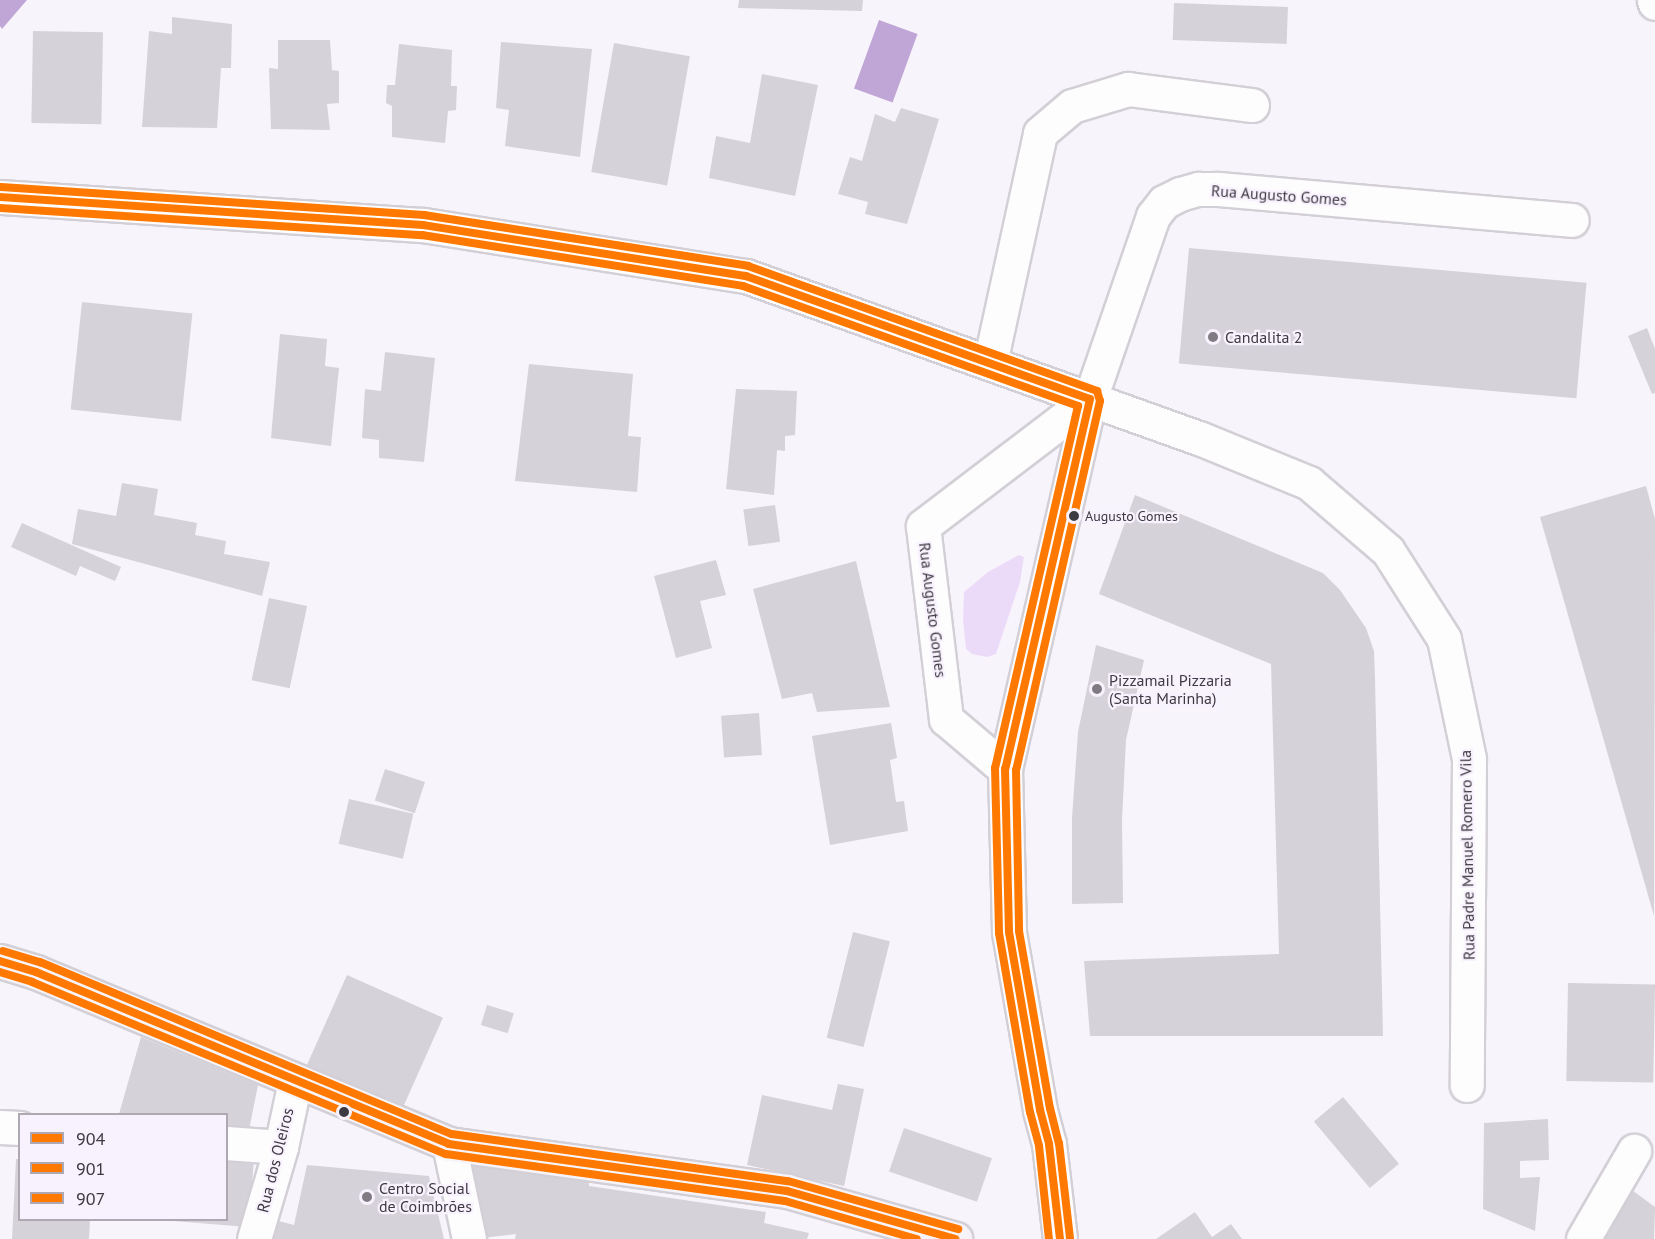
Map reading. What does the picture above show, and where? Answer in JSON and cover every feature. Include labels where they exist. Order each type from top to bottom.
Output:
[{"type":"main road","points":[[0,961],[36,972],[448,1144],[787,1191],[955,1239]]},
{"type":"street","points":[[990,363],[1040,133],[1071,106],[1128,89],[1252,105]]},
{"type":"street","name":"Rua Augusto Gomes","points":[[1060,1239],[1049,1144],[1040,1110],[1009,932],[1005,769],[1090,399],[1153,216],[1164,202],[1180,194],[1198,189],[1218,189],[1572,220]]},
{"type":"street","name":"Rua Padre Manuel Romero Vila","points":[[0,197],[423,225],[746,276],[1199,438],[1309,483],[1388,551],[1444,639],[1469,759],[1467,1085]]},
{"type":"street","name":"Rua Augusto Gomes","points":[[1005,769],[946,719],[923,526],[1090,399]]},
{"type":"street","name":"Rua dos Oleiros","points":[[254,1239],[281,1147],[295,1082]]},
{"type":"street","points":[[0,1127],[18,1128]]},
{"type":"street","points":[[228,1143],[281,1147]]},
{"type":"street","points":[[448,1144],[469,1239]]},
{"type":"street","points":[[1583,1239],[1634,1151]]},
{"type":"shaded area","points":[[0,0],[27,0],[2,29],[0,26]]},
{"type":"shaded area","points":[[879,20],[918,34],[893,103],[854,89]]},
{"type":"shaded area","points":[[1019,555],[1024,557],[1020,582],[996,654],[987,657],[972,654],[966,649],[963,620],[964,592],[988,572]]},
{"type":"building","points":[[739,0],[863,0],[862,11],[738,8]]},
{"type":"building","points":[[1174,3],[1288,7],[1287,44],[1173,40]]},
{"type":"building","points":[[172,17],[232,24],[231,68],[221,68],[217,128],[142,127],[149,31],[172,34]]},
{"type":"building","points":[[33,31],[103,32],[101,124],[31,123]]},
{"type":"building","points":[[278,40],[330,40],[332,70],[339,71],[339,103],[327,104],[330,130],[271,129],[269,68],[278,69]]},
{"type":"building","points":[[501,42],[592,49],[580,157],[505,146],[509,110],[496,108]]},
{"type":"building","points":[[614,43],[690,56],[667,185],[591,172]]},
{"type":"building","points":[[399,44],[452,50],[451,86],[457,86],[456,110],[448,111],[445,143],[392,137],[392,106],[386,103],[387,85],[395,85]]},
{"type":"building","points":[[762,74],[818,85],[795,196],[709,178],[716,136],[750,143]]},
{"type":"building","points":[[901,108],[939,119],[907,224],[865,214],[868,202],[838,194],[850,157],[862,161],[875,114],[895,122]]},
{"type":"building","points":[[1189,248],[1586,283],[1576,398],[1179,364]]},
{"type":"building","points":[[82,302],[192,314],[181,421],[71,409]]},
{"type":"building","points":[[1647,328],[1655,349],[1655,393],[1652,394],[1628,336]]},
{"type":"building","points":[[280,334],[327,339],[325,366],[339,368],[331,446],[271,438]]},
{"type":"building","points":[[385,352],[435,358],[424,462],[379,458],[379,440],[362,438],[365,389],[381,391]]},
{"type":"building","points":[[529,364],[633,374],[628,436],[641,437],[637,492],[515,481]]},
{"type":"building","points":[[736,389],[797,391],[795,435],[785,436],[785,451],[777,450],[774,495],[726,489]]},
{"type":"building","points":[[122,483],[158,489],[154,515],[197,523],[195,535],[226,541],[224,554],[270,562],[262,596],[72,544],[78,509],[116,516]]},
{"type":"building","points":[[1646,486],[1655,519],[1654,916],[1540,517]]},
{"type":"building","points":[[1135,495],[1323,573],[1340,590],[1366,628],[1374,651],[1383,1036],[1090,1036],[1084,961],[1279,954],[1271,664],[1099,594]]},
{"type":"building","points":[[775,505],[780,542],[748,546],[743,509]]},
{"type":"building","points":[[22,523],[121,567],[115,581],[80,566],[76,576],[11,547]]},
{"type":"building","points":[[716,560],[726,595],[700,601],[712,648],[676,658],[654,576]]},
{"type":"building","points":[[856,561],[890,707],[817,712],[812,693],[782,699],[753,589]]},
{"type":"building","points":[[269,598],[307,606],[290,688],[252,680]]},
{"type":"building","points":[[1096,645],[1144,660],[1126,740],[1122,820],[1123,903],[1072,904],[1072,818],[1078,732]]},
{"type":"building","points":[[759,713],[762,755],[724,758],[721,716]]},
{"type":"building","points":[[891,723],[897,758],[890,760],[896,802],[904,801],[908,831],[830,845],[812,736]]},
{"type":"building","points":[[385,769],[425,782],[415,813],[375,800]]},
{"type":"building","points":[[349,799],[413,814],[403,859],[339,844]]},
{"type":"building","points":[[853,932],[890,941],[864,1047],[827,1038]]},
{"type":"building","points":[[347,975],[443,1018],[402,1110],[306,1067]]},
{"type":"building","points":[[1568,983],[1655,985],[1653,1083],[1566,1081]]},
{"type":"building","points":[[487,1005],[514,1013],[508,1033],[481,1025]]},
{"type":"building","points":[[141,1037],[258,1085],[248,1135],[228,1134],[228,1113],[119,1113]]},
{"type":"building","points":[[838,1084],[864,1089],[844,1186],[747,1165],[762,1095],[832,1110]]},
{"type":"building","points":[[1343,1097],[1399,1164],[1370,1188],[1314,1121]]},
{"type":"building","points":[[1548,1119],[1549,1160],[1520,1161],[1520,1178],[1540,1177],[1535,1231],[1483,1209],[1484,1123]]},
{"type":"building","points":[[904,1128],[992,1158],[977,1202],[889,1171]]},
{"type":"building","points":[[228,1146],[255,1149],[248,1227],[173,1221],[228,1221]]},
{"type":"building","points":[[473,1156],[588,1174],[589,1186],[766,1212],[764,1223],[809,1233],[807,1239],[515,1239],[516,1234],[482,1238],[466,1200]]},
{"type":"building","points":[[16,1159],[18,1159],[18,1221],[90,1221],[89,1239],[12,1239]]},
{"type":"building","name":"Centro Social de Coimbrões","points":[[307,1165],[429,1176],[444,1239],[266,1239],[271,1219],[294,1225]]},
{"type":"building","points":[[1625,1185],[1655,1207],[1654,1239],[1591,1239]]},
{"type":"building","points":[[1195,1212],[1212,1237],[1231,1224],[1242,1239],[1156,1239]]},
{"type":"transit line","name":"907","points":[[1,187],[424,215],[748,266],[1097,391],[1100,401],[1016,770],[1019,931],[1050,1108],[1059,1143],[1070,1238]]},
{"type":"transit line","name":"904","points":[[0,197],[423,225],[746,276],[1090,399],[1005,769],[1009,932],[1040,1110],[1049,1144],[1060,1239]]},
{"type":"transit line","name":"901","points":[[0,208],[422,235],[743,286],[1078,406],[995,768],[999,933],[1030,1112],[1039,1146],[1049,1239]]},
{"type":"transit line","name":"907","points":[[3,951],[40,962],[452,1134],[788,1181],[958,1229]]},
{"type":"transit line","name":"904","points":[[0,961],[36,972],[449,1144],[787,1191],[955,1239]]},
{"type":"transit line","name":"901","points":[[0,972],[32,982],[446,1154],[785,1201],[917,1239]]},
{"type":"place","name":"Candalita 2","points":[[1213,337]]},
{"type":"place","name":"Augusto Gomes","points":[[1074,516]]},
{"type":"place","name":"Pizzamail Pizzaria (Santa Marinha)","points":[[1097,689]]},
{"type":"place","name":"Centro Social de Coimbrões","points":[[367,1197]]}]
